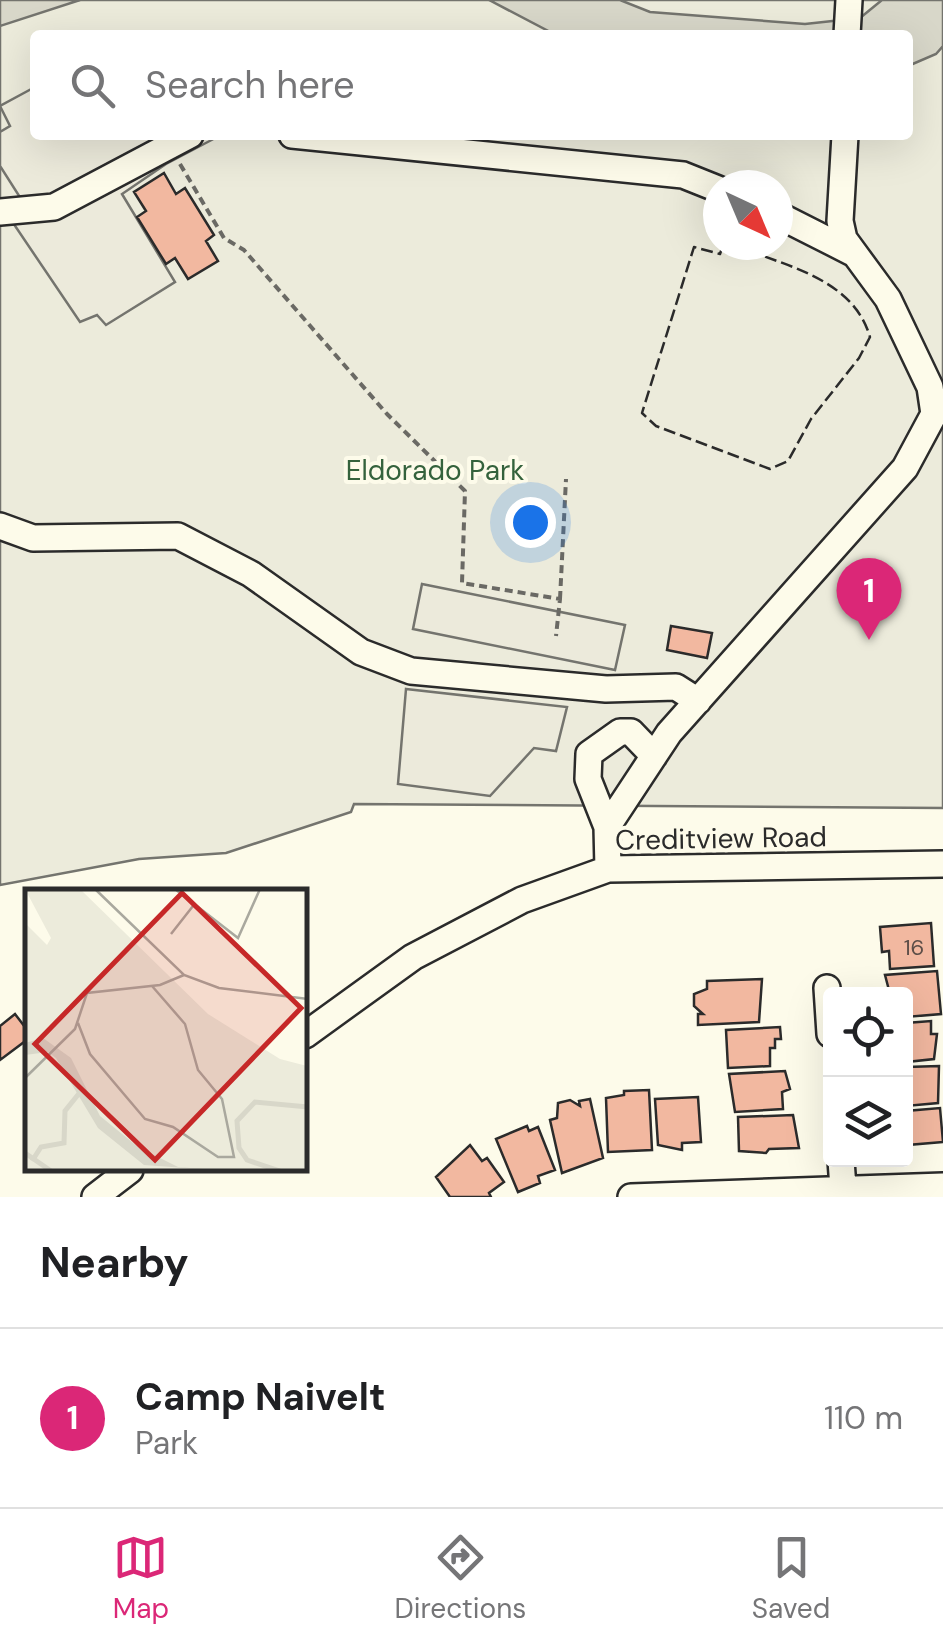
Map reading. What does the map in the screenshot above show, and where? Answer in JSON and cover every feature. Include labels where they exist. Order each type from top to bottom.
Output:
[{"type":"street","points":[[341,140],[682,175],[703,183]]},
{"type":"street","points":[[607,827],[654,756],[698,701],[905,468],[934,414],[930,387],[888,300],[853,253],[840,221],[844,140]]},
{"type":"street","points":[[0,212],[54,207],[180,141]]},
{"type":"street","points":[[793,223],[853,253]]},
{"type":"street","points":[[0,526],[33,538],[178,536],[251,574],[361,652],[411,672],[676,687],[698,701]]},
{"type":"street","points":[[620,732],[623,687]]},
{"type":"street","points":[[608,869],[607,827],[588,779],[589,754],[620,732],[632,732],[654,756]]},
{"type":"street","name":"Creditview Road","points":[[308,1033],[413,957],[522,900],[608,869],[943,864]]},
{"type":"street","points":[[842,1167],[844,1188]]},
{"type":"street","points":[[95,1197],[127,1172]]},
{"type":"street","points":[[632,1197],[943,1186]]},
{"type":"path","points":[[180,141],[224,238],[244,250],[386,414],[465,491],[462,583],[560,600]]},
{"type":"path","points":[[556,636],[566,479]]},
{"type":"green space","name":"Eldorado Park","points":[[0,0],[943,0],[943,808],[354,804],[351,812],[226,853],[139,859],[0,885]]},
{"type":"shaded area","points":[[0,0],[80,0],[0,26]]},
{"type":"shaded area","points":[[489,0],[620,0],[650,12],[805,24],[860,18],[882,0],[943,0],[943,46],[936,54],[913,64],[913,30],[546,30]]},
{"type":"shaded area","points":[[30,90],[30,140],[212,140],[122,194],[175,282],[106,325],[97,315],[80,322],[5,211],[23,202],[0,166],[0,132],[10,126],[0,106]]},
{"type":"shaded area","points":[[422,584],[625,625],[615,670],[413,629]]},
{"type":"shaded area","points":[[406,689],[567,707],[556,751],[534,748],[490,796],[398,784]]},
{"type":"building","points":[[164,173],[176,194],[185,188],[214,235],[206,241],[218,261],[188,279],[175,258],[166,264],[137,217],[146,211],[134,192]]},
{"type":"building","points":[[671,626],[712,633],[707,658],[667,650]]},
{"type":"building","points":[[931,923],[934,966],[890,969],[889,951],[882,952],[880,927]]},
{"type":"building","points":[[937,971],[941,1014],[913,1016],[913,987],[888,987],[885,975]]},
{"type":"building","points":[[762,979],[759,1022],[698,1025],[698,1014],[703,1014],[694,1006],[694,994],[707,989],[707,981]]},
{"type":"building","points":[[15,1014],[25,1027],[25,1041],[0,1060],[0,1026]]},
{"type":"building","points":[[931,1021],[931,1034],[937,1034],[934,1059],[913,1061],[913,1022]]},
{"type":"building","points":[[780,1027],[781,1039],[775,1039],[775,1048],[770,1048],[770,1066],[728,1068],[726,1030]]},
{"type":"building","points":[[939,1066],[938,1103],[913,1105],[913,1067]]},
{"type":"building","points":[[785,1071],[790,1089],[782,1092],[783,1109],[735,1112],[729,1074]]},
{"type":"building","points":[[649,1090],[652,1150],[608,1152],[606,1098],[624,1095],[624,1091]]},
{"type":"building","points":[[698,1097],[701,1142],[682,1143],[682,1150],[658,1145],[655,1099]]},
{"type":"building","points":[[590,1099],[603,1158],[562,1173],[550,1120],[557,1118],[558,1103],[570,1100],[580,1106],[579,1101]]},
{"type":"building","points":[[940,1108],[943,1142],[913,1145],[913,1110]]},
{"type":"building","points":[[793,1115],[799,1148],[769,1149],[766,1153],[739,1151],[738,1117]]},
{"type":"building","points":[[527,1126],[529,1131],[538,1127],[555,1170],[538,1176],[540,1183],[518,1192],[496,1139]]},
{"type":"building","points":[[470,1145],[482,1161],[487,1158],[504,1182],[489,1193],[491,1197],[450,1197],[436,1177]]},
{"type":"fence","points":[[703,249],[694,247],[642,413],[656,426],[770,469],[788,461],[811,419],[859,358],[870,337],[862,318],[836,290],[773,260]]},
{"type":"place","name":"Camp Naivelt","points":[[869,640]]}]
